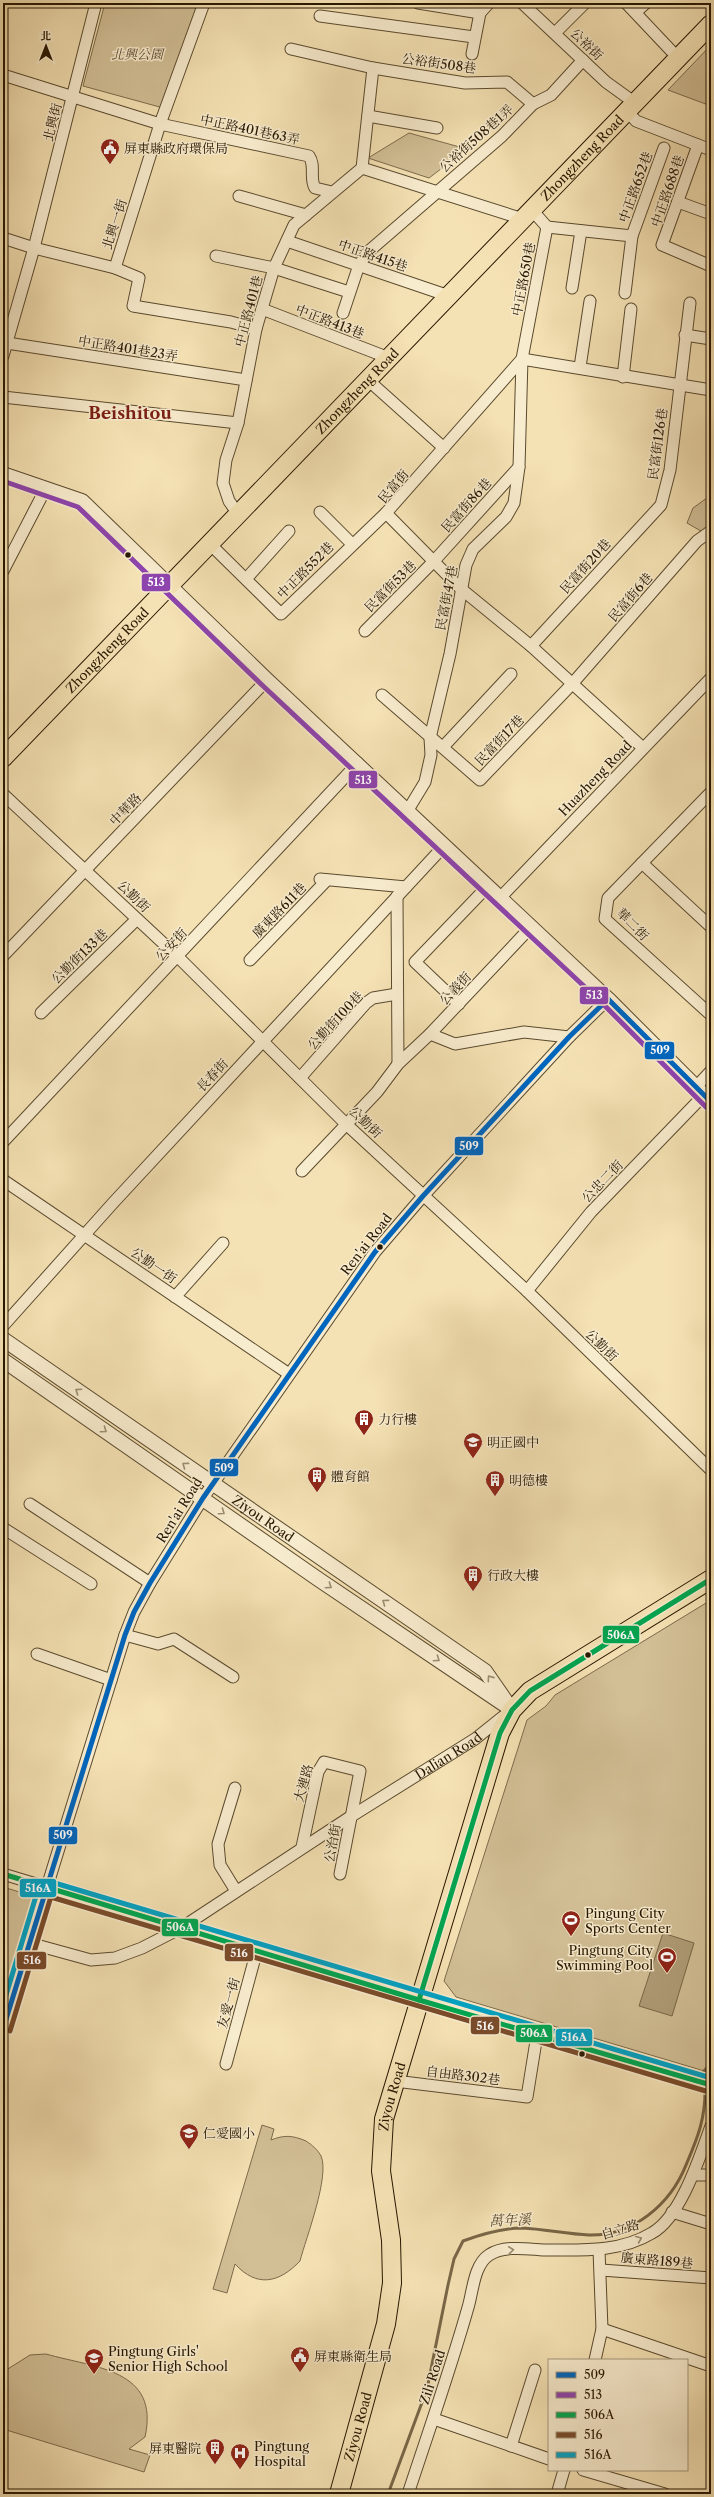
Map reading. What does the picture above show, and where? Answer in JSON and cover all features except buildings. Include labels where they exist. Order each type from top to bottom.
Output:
[{"type":"main road","name":"Zhongzheng Road","points":[[4,755],[210,544],[711,24]]},
{"type":"main road","name":"Dalian Road","points":[[512,1710],[530,1691],[711,1579]]},
{"type":"main road","name":"Ziyou Road","points":[[339,2494],[386,2324],[392,2283],[390,2240],[381,2171],[384,2119],[500,1733],[512,1710]]},
{"type":"street","name":"北興街","points":[[3,356],[34,248],[96,3]]},
{"type":"street","name":"北興一街","points":[[3,238],[34,248],[115,268],[160,124],[204,3]]},
{"type":"street","points":[[418,3],[480,13]]},
{"type":"street","points":[[472,54],[474,37],[480,13],[489,3]]},
{"type":"street","name":"公裕街","points":[[522,3],[631,107]]},
{"type":"street","points":[[555,33],[586,3]]},
{"type":"street","points":[[626,3],[678,58]]},
{"type":"street","points":[[636,12],[646,3]]},
{"type":"street","points":[[320,16],[474,37]]},
{"type":"street","name":"公裕街508巷","points":[[291,49],[373,68],[466,83],[507,82],[533,104]]},
{"type":"street","points":[[533,104],[551,95],[583,60]]},
{"type":"street","points":[[373,68],[362,168],[436,192],[527,214]]},
{"type":"street","points":[[3,75],[160,124]]},
{"type":"street","name":"公裕街508巷1弄","points":[[343,313],[359,265],[369,251],[502,136],[533,104]]},
{"type":"street","name":"中正路688巷","points":[[631,107],[636,121],[711,150]]},
{"type":"street","points":[[368,116],[437,128]]},
{"type":"street","name":"中正路401巷63弄","points":[[160,124],[308,156],[312,161],[312,183],[315,188],[332,192]]},
{"type":"street","name":"中正路688巷","points":[[698,145],[662,246],[711,266]]},
{"type":"street","name":"中正路652巷","points":[[625,293],[632,236],[664,148]]},
{"type":"street","name":"中正路401巷","points":[[238,514],[228,501],[223,483],[226,460],[238,423],[256,329],[274,268],[294,225],[362,168]]},
{"type":"street","points":[[239,196],[306,215]]},
{"type":"street","points":[[678,202],[711,214]]},
{"type":"street","name":"中正路650巷","points":[[522,359],[547,227],[527,214]]},
{"type":"street","name":"中正路652巷","points":[[547,227],[632,236]]},
{"type":"street","points":[[572,288],[581,231]]},
{"type":"street","name":"中正路415巷","points":[[287,240],[449,296]]},
{"type":"street","points":[[216,256],[274,268],[349,292]]},
{"type":"street","points":[[115,268],[138,278],[133,306],[231,322],[256,329]]},
{"type":"street","points":[[580,367],[590,301]]},
{"type":"street","name":"民富街126巷","points":[[661,506],[670,470],[690,303]]},
{"type":"street","name":"中正路413巷","points":[[262,309],[389,358]]},
{"type":"street","points":[[623,378],[631,309]]},
{"type":"street","points":[[685,335],[711,339]]},
{"type":"street","name":"中正路401巷23弄","points":[[7,343],[246,380]]},
{"type":"street","points":[[522,359],[580,367],[623,378],[711,390]]},
{"type":"street","name":"民富街","points":[[522,359],[386,513],[460,588],[531,646],[643,748]]},
{"type":"street","name":"民富街47巷","points":[[408,810],[425,782],[431,755],[430,738],[450,654],[460,588],[466,565],[474,549],[506,517],[514,503],[519,467],[522,359]]},
{"type":"street","points":[[368,380],[444,448]]},
{"type":"street","points":[[3,397],[238,423]]},
{"type":"street","name":"民富街86巷","points":[[434,561],[519,467]]},
{"type":"street","points":[[3,474],[82,501],[168,587],[408,810],[499,899],[608,999],[704,1095]]},
{"type":"street","points":[[3,571],[46,488]]},
{"type":"street","name":"民富街20巷","points":[[531,646],[661,506]]},
{"type":"street","points":[[320,512],[352,544]]},
{"type":"street","name":"中正路552巷","points":[[210,544],[281,614],[352,544],[386,513]]},
{"type":"street","name":"民富街6巷","points":[[572,684],[697,541],[711,530]]},
{"type":"street","points":[[246,579],[289,531]]},
{"type":"street","name":"民富街53巷","points":[[365,631],[434,561]]},
{"type":"street","points":[[443,748],[511,674]]},
{"type":"street","name":"Huazheng Road","points":[[499,899],[711,678]]},
{"type":"street","name":"中華路","points":[[3,956],[86,871],[267,680]]},
{"type":"street","name":"民富街17巷","points":[[382,695],[480,780],[572,684]]},
{"type":"street","name":"公安街","points":[[3,1142],[178,957],[358,763]]},
{"type":"street","name":"華二街","points":[[711,792],[608,898],[605,919],[711,1014]]},
{"type":"street","name":"公勤街","points":[[3,794],[178,957],[346,1124],[526,1291],[711,1470]]},
{"type":"street","name":"長春街","points":[[3,1326],[84,1235],[263,1040],[444,846]]},
{"type":"street","points":[[642,863],[711,927]]},
{"type":"street","name":"廣東路611巷","points":[[250,960],[324,879],[406,887]]},
{"type":"street","points":[[459,1004],[415,962],[487,887]]},
{"type":"street","points":[[397,896],[398,1064]]},
{"type":"street","name":"公勤街133巷","points":[[41,1013],[137,919]]},
{"type":"street","name":"公義街","points":[[302,1171],[377,1092],[398,1064],[430,1034],[530,928]]},
{"type":"street","name":"公勤街100巷","points":[[300,1078],[366,1003],[373,998],[397,994]]},
{"type":"street","name":"Ren'ai Road","points":[[3,2029],[125,1635],[134,1612],[150,1583],[212,1484],[375,1252],[423,1196],[569,1037],[608,999]]},
{"type":"street","points":[[430,1034],[455,1044],[524,1032],[569,1037]]},
{"type":"street","name":"公忠二街","points":[[526,1291],[591,1212],[704,1095],[711,1072]]},
{"type":"street","name":"公勤一街","points":[[3,1180],[289,1374]]},
{"type":"street","points":[[175,1297],[223,1243]]},
{"type":"street","name":"Ziyou Road","points":[[3,1339],[212,1484],[316,1553],[484,1671],[512,1710]]},
{"type":"street","name":"Ziyou Road","points":[[3,1360],[318,1579],[512,1710]]},
{"type":"street","points":[[30,1504],[150,1583]]},
{"type":"street","points":[[3,1528],[91,1584]]},
{"type":"street","points":[[125,1635],[158,1644],[174,1639],[233,1677]]},
{"type":"street","points":[[37,1654],[111,1680]]},
{"type":"street","name":"Dalian Road","points":[[29,1943],[91,1960],[115,1958],[142,1948],[181,1928],[350,1817],[475,1739],[512,1710]]},
{"type":"street","name":"大連路","points":[[302,1848],[318,1772],[324,1762],[360,1771],[350,1817]]},
{"type":"street","points":[[235,1788],[218,1844],[220,1865],[236,1891]]},
{"type":"street","name":"公治街","points":[[340,1874],[347,1849],[350,1817]]},
{"type":"street","points":[[3,1874],[419,2000],[711,2085]]},
{"type":"street","name":"友愛一街","points":[[226,2064],[257,1950]]},
{"type":"street","name":"自由路302巷","points":[[395,2081],[527,2097],[537,2035]]},
{"type":"street","name":"自立路","points":[[478,2267],[489,2255],[514,2249],[599,2250],[625,2245],[653,2233],[672,2212],[694,2175],[711,2126]]},
{"type":"street","points":[[694,2175],[711,2175]]},
{"type":"street","points":[[672,2212],[711,2224]]},
{"type":"street","points":[[595,2359],[602,2329],[601,2270],[599,2250]]},
{"type":"street","name":"Zili Road","points":[[408,2494],[455,2355],[478,2267]]},
{"type":"street","name":"廣東路189巷","points":[[601,2270],[711,2278]]},
{"type":"street","points":[[602,2329],[711,2366]]},
{"type":"street","points":[[511,2446],[535,2370]]},
{"type":"street","points":[[434,2419],[548,2459]]},
{"type":"street","points":[[557,2494],[564,2471]]},
{"type":"street","points":[[586,2471],[665,2494]]},
{"type":"green space","name":"北興公園","points":[[105,3],[198,3],[167,109],[83,86]]},
{"type":"green space","points":[[711,45],[711,106],[668,90]]},
{"type":"green space","points":[[409,133],[467,149],[429,178],[368,158]]},
{"type":"green space","points":[[711,495],[711,527],[706,534],[687,523],[693,508]]},
{"type":"green space","points":[[711,1600],[711,2073],[456,1997],[444,1981],[527,1720],[546,1706],[555,1695]]},
{"type":"green space","points":[[3,1887],[36,1897],[3,1996]]},
{"type":"green space","points":[[262,2125],[274,2129],[271,2140],[280,2137],[292,2137],[306,2141],[317,2150],[321,2156],[323,2165],[320,2192],[300,2261],[284,2274],[268,2280],[251,2277],[235,2264],[227,2293],[213,2289]]},
{"type":"green space","points":[[46,2354],[103,2368],[120,2375],[133,2385],[143,2397],[147,2414],[145,2437],[129,2449],[150,2455],[144,2472],[3,2429],[3,2372],[30,2355]]},
{"type":"shaded area","name":"Pingtung City Swimming Pool","points":[[663,1933],[694,1943],[672,2016],[639,2006]]},
{"type":"waterway","name":"萬年溪","points":[[704,2081],[704,2071],[711,2063]]},
{"type":"waterway","name":"萬年溪","points":[[388,2494],[427,2389],[454,2259],[463,2241],[492,2232],[515,2228],[589,2235],[605,2234],[635,2224],[660,2205],[679,2180],[698,2136],[703,2117],[705,2086]]},
{"type":"transit line","name":"513","points":[[3,481],[78,507],[262,685],[603,1004],[706,1107]]},
{"type":"transit line","name":"509","points":[[608,999],[711,1102]]},
{"type":"transit line","name":"509","points":[[3,2029],[125,1635],[134,1612],[150,1583],[203,1498],[375,1252],[423,1196],[569,1037],[608,999]]},
{"type":"transit line","name":"506A","points":[[419,2000],[500,1733],[512,1710],[530,1691],[711,1579]]},
{"type":"transit line","name":"506A","points":[[3,1874],[419,2000],[711,2085]]},
{"type":"transit line","name":"516A","points":[[48,1881],[711,2078]]},
{"type":"transit line","name":"516A","points":[[3,2005],[39,1886]]},
{"type":"transit line","name":"516","points":[[10,2031],[53,1890]]},
{"type":"transit line","name":"516","points":[[44,1895],[709,2092]]},
{"type":"place","name":"屏東縣政府環保局","points":[[110,165]]},
{"type":"place","name":"力行樓","points":[[364,1436]]},
{"type":"place","name":"明正國中","points":[[473,1459]]},
{"type":"place","name":"體育館","points":[[317,1493]]},
{"type":"place","name":"明德樓","points":[[495,1497]]},
{"type":"place","name":"行政大樓","points":[[473,1592]]},
{"type":"place","name":"Pingung City Sports Center","points":[[571,1937]]},
{"type":"place","name":"Pingtung City Swimming Pool","points":[[667,1974]]},
{"type":"place","name":"仁愛國小","points":[[189,2150]]},
{"type":"place","name":"屏東縣衛生局","points":[[300,2373]]},
{"type":"place","name":"Pingtung Girls' Senior High School","points":[[94,2375]]},
{"type":"place","name":"屏東醫院","points":[[215,2465]]},
{"type":"place","name":"Pingtung Hospital","points":[[240,2470]]},
{"type":"district","name":"Beishitou","points":[[130,413]]}]
